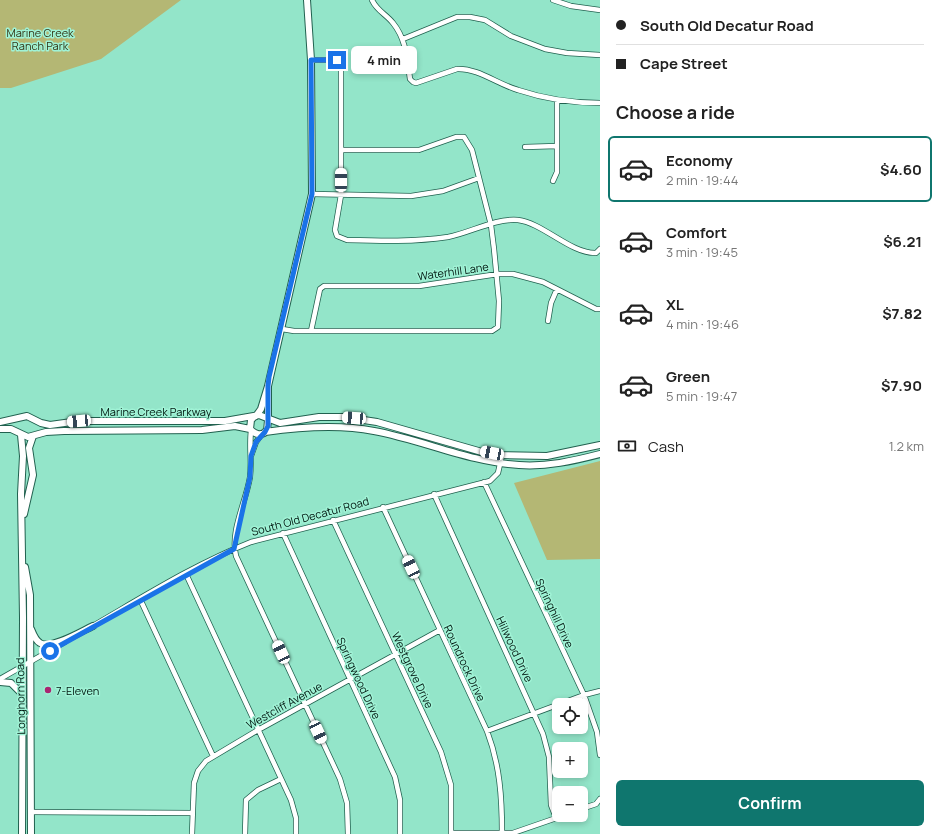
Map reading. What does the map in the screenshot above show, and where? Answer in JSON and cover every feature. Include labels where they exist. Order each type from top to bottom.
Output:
[{"type":"main road","points":[[307,0],[311,60],[312,194],[268,386],[261,409],[250,423],[251,430],[255,434],[289,429],[323,428],[351,428],[375,431],[500,463],[520,466],[554,464],[600,454]]},
{"type":"main road","points":[[264,433],[268,426],[268,386]]},
{"type":"main road","points":[[255,416],[262,415],[268,420],[277,422],[332,417],[354,418],[378,422],[482,452],[502,455],[547,456],[600,445]]},
{"type":"main road","name":"Marine Creek Parkway","points":[[35,420],[50,425],[79,421],[225,421],[255,416]]},
{"type":"main road","points":[[0,422],[30,417],[35,420],[38,428],[33,435],[28,437],[11,429],[0,429]]},
{"type":"main road","points":[[21,434],[18,426],[23,418]]},
{"type":"main road","points":[[375,431],[378,422]]},
{"type":"main road","name":"Marine Creek Parkway","points":[[33,435],[64,430],[202,430],[235,426],[251,430]]},
{"type":"main road","name":"Longhorn Road","points":[[21,434],[23,456],[22,834]]},
{"type":"main road","name":"Longhorn Road","points":[[22,524],[33,475],[30,448],[33,435]]},
{"type":"main road","name":"Longhorn Road","points":[[22,559],[27,573],[30,595],[31,834]]},
{"type":"main road","points":[[30,626],[36,639],[41,644],[49,645],[93,626]]},
{"type":"main road","points":[[0,680],[11,683],[22,694]]},
{"type":"main road","points":[[22,777],[31,778]]},
{"type":"street","points":[[372,0],[375,6],[393,22],[403,39],[410,78],[413,82],[416,83],[456,69],[463,69],[474,71],[516,90],[557,101],[600,103]]},
{"type":"street","points":[[553,0],[571,6],[600,10]]},
{"type":"street","points":[[403,39],[457,17],[470,17],[485,20],[511,36],[545,49],[567,53],[600,55]]},
{"type":"street","points":[[311,60],[337,60],[341,64],[341,195],[336,235],[347,240],[421,240],[448,237],[511,220],[525,221],[573,246],[593,253],[599,250]]},
{"type":"street","points":[[553,181],[557,172],[557,101]]},
{"type":"street","points":[[282,328],[294,331],[492,331],[498,329],[498,274],[491,225],[472,150],[464,137],[456,137],[419,150],[341,150]]},
{"type":"street","points":[[525,147],[557,146]]},
{"type":"street","points":[[312,194],[426,194],[443,191],[479,178]]},
{"type":"street","name":"Waterhill Lane","points":[[312,331],[320,289],[322,286],[419,286],[498,274],[524,276],[543,282],[596,309],[600,309]]},
{"type":"street","points":[[548,321],[551,303],[557,289]]},
{"type":"street","points":[[251,430],[250,477],[234,549],[305,704],[345,796],[348,834]]},
{"type":"street","points":[[251,456],[256,442],[264,433]]},
{"type":"street","points":[[500,463],[502,455]]},
{"type":"street","name":"South Old Decatur Road","points":[[0,680],[140,599],[234,549],[284,533],[484,482],[497,476],[500,463]]},
{"type":"street","name":"Springhill Drive","points":[[484,482],[584,695],[597,732],[600,755]]},
{"type":"street","name":"Hillwood Drive","points":[[434,494],[534,713],[548,751],[552,807]]},
{"type":"street","name":"Roundrock Drive","points":[[383,507],[488,731],[499,768],[502,789],[502,834]]},
{"type":"street","name":"Westgrove Drive","points":[[333,520],[448,771],[451,785],[451,834]]},
{"type":"street","name":"Springwood Drive","points":[[284,533],[395,777],[400,800],[400,834]]},
{"type":"street","points":[[186,574],[293,806],[296,818],[296,834]]},
{"type":"street","points":[[140,599],[213,756]]},
{"type":"street","name":"Westcliff Avenue","points":[[192,834],[194,783],[202,765],[213,756],[258,730],[440,630]]},
{"type":"street","points":[[488,731],[584,695],[600,691]]},
{"type":"street","points":[[244,834],[246,800],[258,790],[281,779]]},
{"type":"street","points":[[588,807],[596,804],[600,800]]},
{"type":"street","points":[[31,812],[192,813]]},
{"type":"street","points":[[451,834],[502,834],[518,832],[552,819]]},
{"type":"green space","name":"Marine Creek Ranch Park","points":[[0,0],[181,0],[101,59],[11,88],[0,88]]},
{"type":"green space","points":[[600,461],[600,559],[547,560],[514,483]]},
{"type":"place","name":"7-Eleven","points":[[48,690]]},
{"type":"route","points":[[50,651],[128,606],[234,549],[250,477],[251,456],[253,454],[255,443],[268,428],[269,377],[282,328],[312,194],[311,60],[337,60]]}]
